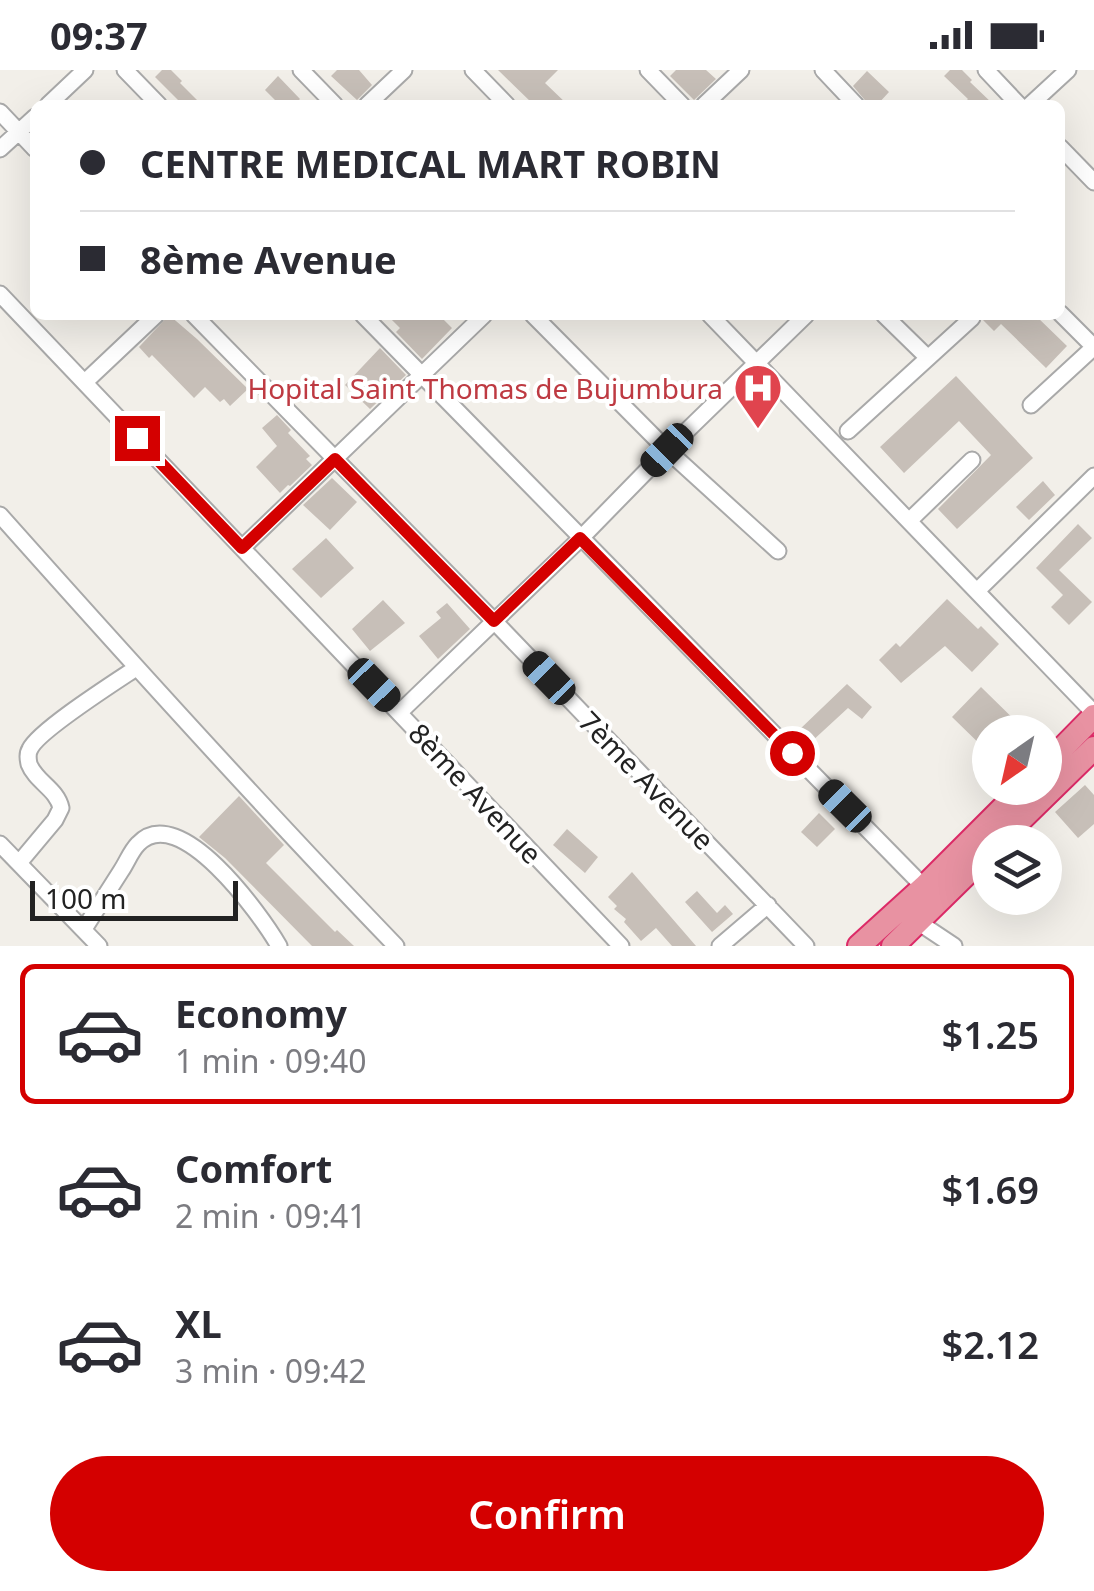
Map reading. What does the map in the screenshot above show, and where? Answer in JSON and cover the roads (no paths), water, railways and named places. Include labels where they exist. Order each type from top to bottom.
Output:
[{"type":"highway","points":[[1062,748],[1094,715]]},
{"type":"highway","points":[[1015,825],[1094,748]]},
{"type":"highway","points":[[893,946],[924,887],[1006,805]]},
{"type":"highway","points":[[859,946],[909,916],[972,865]]},
{"type":"street","points":[[53,100],[85,70]]},
{"type":"street","points":[[126,70],[154,100]]},
{"type":"street","points":[[301,70],[329,100]]},
{"type":"street","points":[[372,100],[404,70]]},
{"type":"street","points":[[473,70],[502,100]]},
{"type":"street","points":[[648,70],[677,100]]},
{"type":"street","points":[[709,100],[740,70]]},
{"type":"street","points":[[823,70],[851,100]]},
{"type":"street","points":[[986,70],[1015,100]]},
{"type":"street","points":[[1035,100],[1068,70]]},
{"type":"street","points":[[0,112],[30,144]]},
{"type":"street","points":[[0,149],[30,122]]},
{"type":"street","points":[[1065,152],[1094,182]]},
{"type":"street","name":"8ème Avenue","points":[[0,294],[621,946]]},
{"type":"street","points":[[1030,405],[1094,347],[1065,318]]},
{"type":"street","points":[[85,382],[151,320]]},
{"type":"street","name":"7ème Avenue","points":[[199,320],[806,946]]},
{"type":"street","points":[[368,320],[924,887]]},
{"type":"street","points":[[242,548],[479,320]]},
{"type":"street","points":[[538,320],[667,450],[778,551]]},
{"type":"street","points":[[715,320],[1094,715]]},
{"type":"street","points":[[400,712],[801,320]]},
{"type":"street","points":[[889,320],[927,357]]},
{"type":"street","points":[[848,431],[970,320]]},
{"type":"street","points":[[909,521],[972,460]]},
{"type":"street","points":[[977,591],[1094,476]]},
{"type":"street","points":[[0,515],[136,668],[396,946]]},
{"type":"street","points":[[19,864],[61,808],[59,797],[31,769],[30,747],[136,668]]},
{"type":"street","points":[[84,930],[139,843],[154,834],[171,834],[195,846],[228,878],[280,946]]},
{"type":"street","points":[[0,844],[99,946]]},
{"type":"street","points":[[720,946],[768,906]]},
{"type":"street","points":[[909,916],[954,946]]},
{"type":"place","name":"Hopital Saint Thomas de Bujumbura","points":[[758,430]]}]
